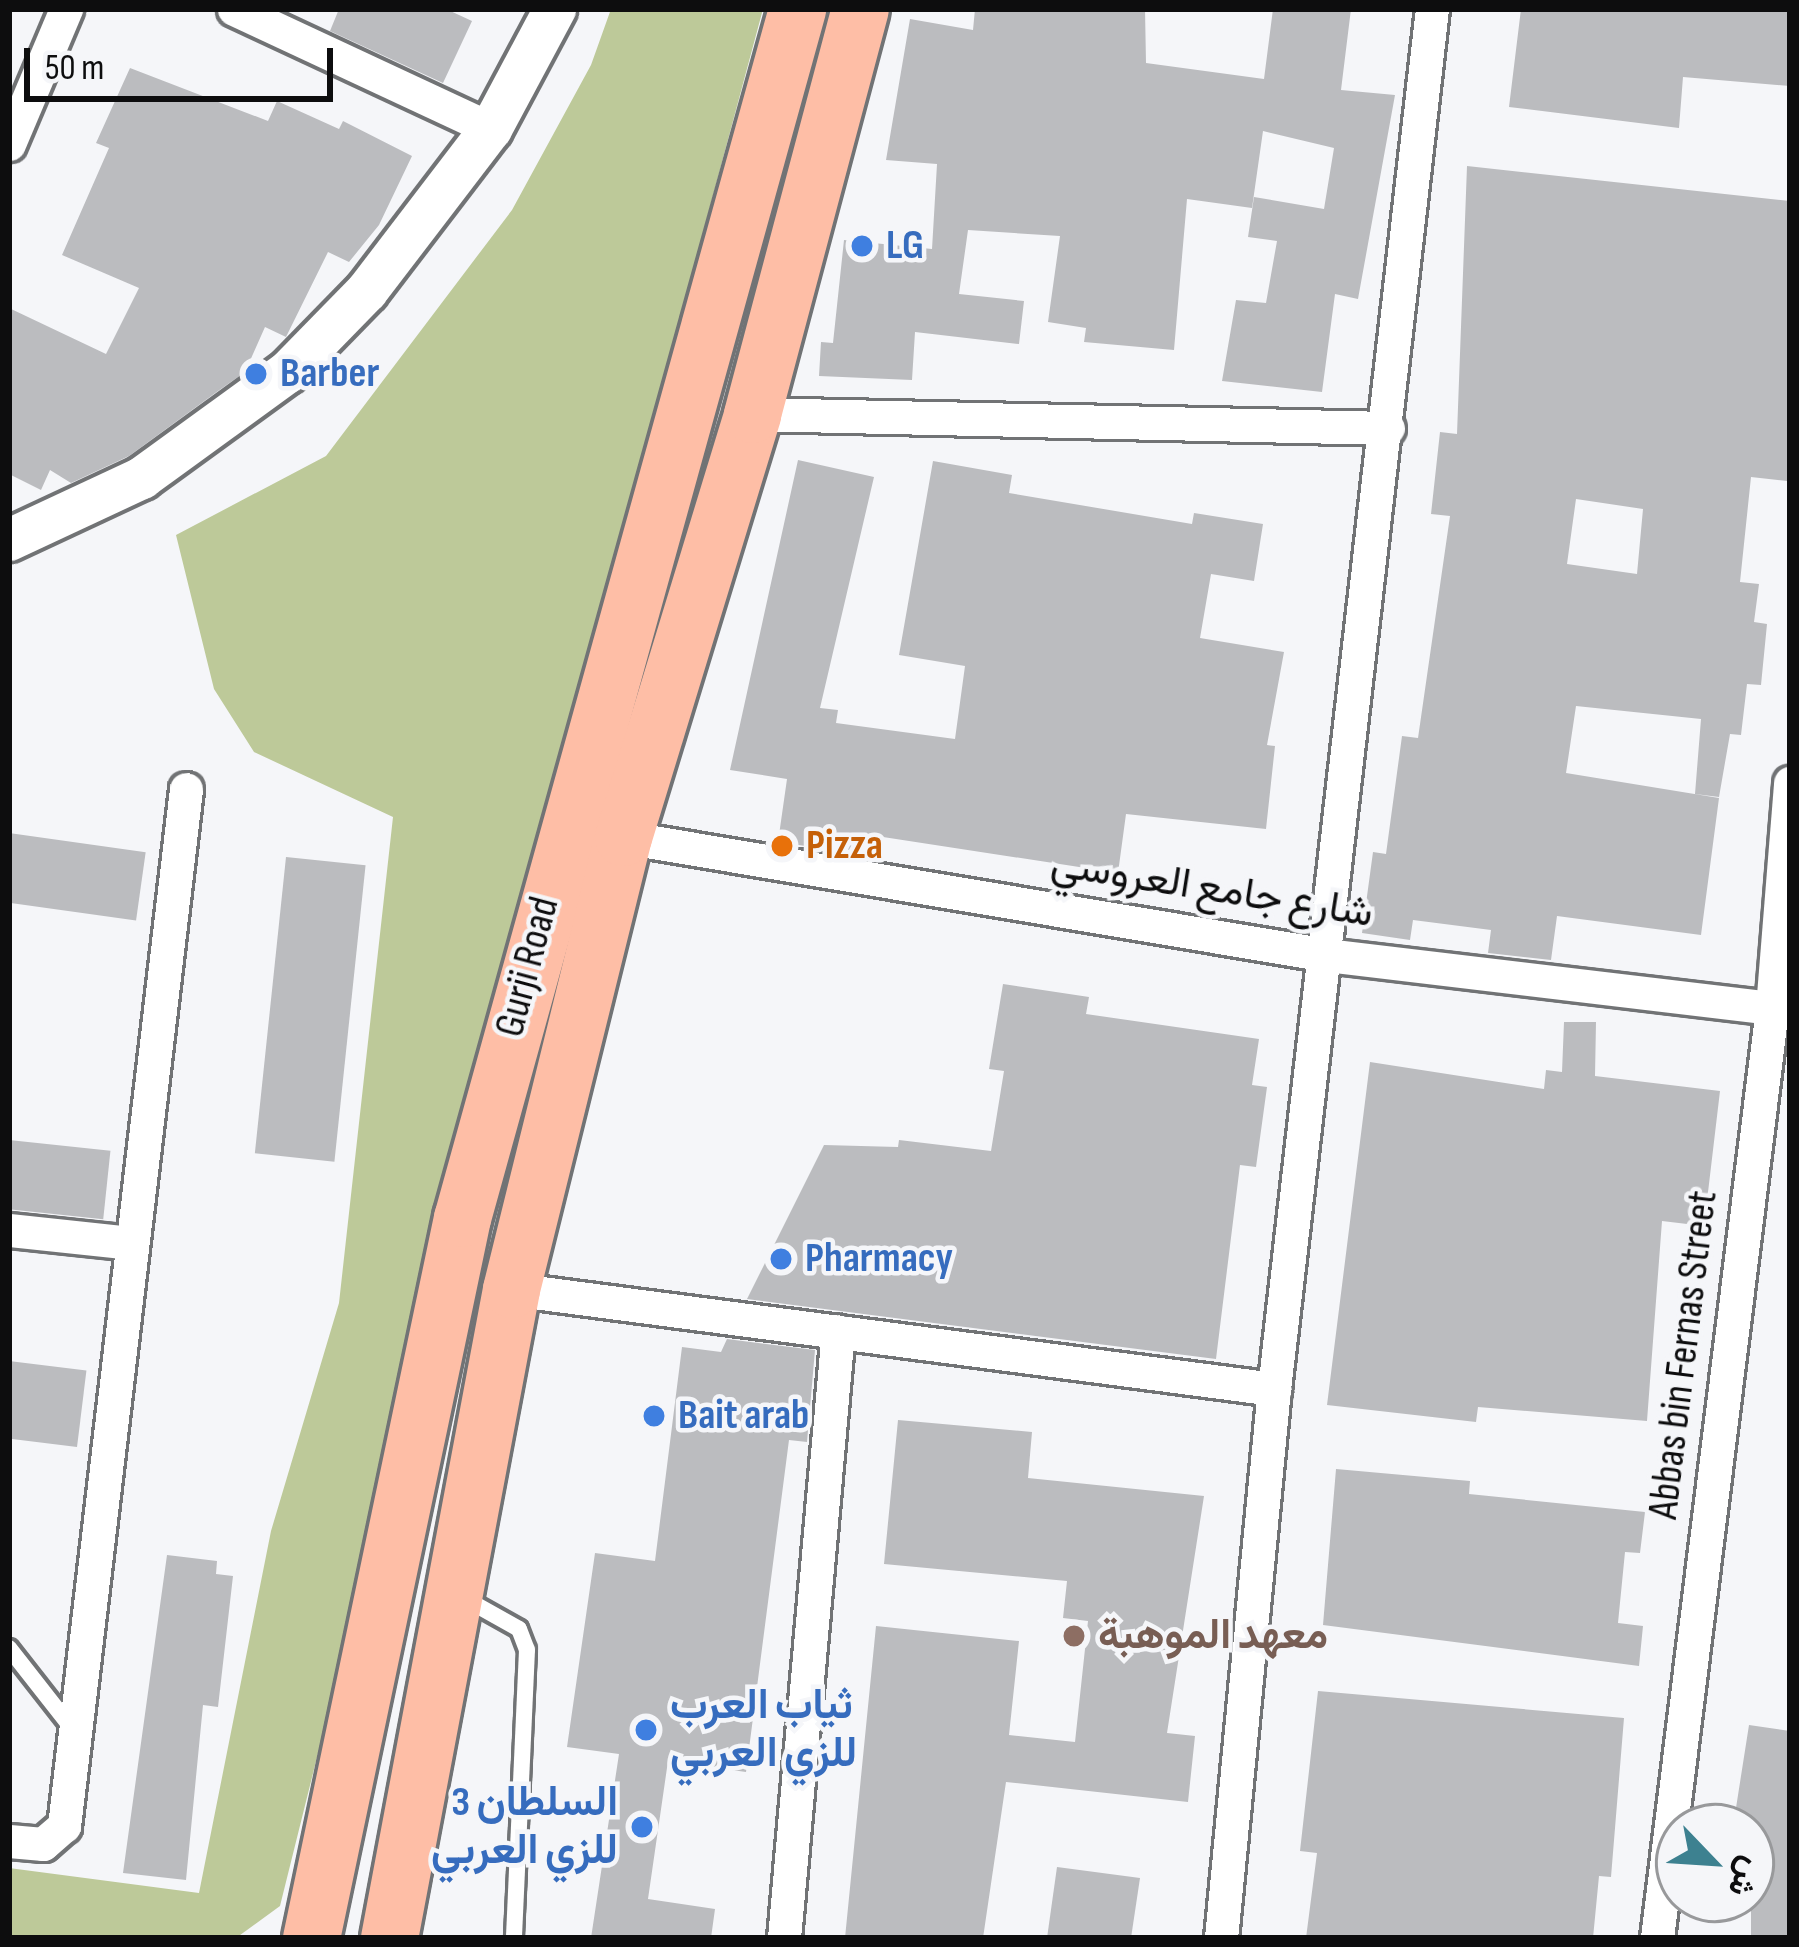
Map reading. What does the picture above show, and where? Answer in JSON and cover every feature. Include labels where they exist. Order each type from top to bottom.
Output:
[{"type":"highway","name":"Gurji Road","points":[[311,1938],[462,1218],[797,9]]},
{"type":"highway","name":"Gurji Road","points":[[389,1938],[512,1289],[623,837],[752,414],[860,9]]},
{"type":"highway","points":[[284,1938],[328,1850]]},
{"type":"street","points":[[9,144],[65,9]]},
{"type":"street","points":[[234,9],[491,129]]},
{"type":"street","points":[[9,540],[142,478],[288,372],[367,291],[491,129],[554,9]]},
{"type":"street","points":[[1221,1938],[1274,1389],[1388,428],[1432,9]]},
{"type":"street","points":[[752,414],[1388,428]]},
{"type":"street","name":"Abbas bin Fernas Street","points":[[1657,1938],[1781,1009],[1790,783]]},
{"type":"street","points":[[9,1841],[43,1844],[64,1826],[186,789]]},
{"type":"street","name":"شارع جامع العروسي","points":[[623,837],[1327,955],[1781,1009]]},
{"type":"street","points":[[9,1231],[130,1243]]},
{"type":"street","points":[[512,1289],[1274,1389]]},
{"type":"street","points":[[784,1938],[838,1331]]},
{"type":"lane","points":[[454,1594],[508,1620],[527,1650],[514,1938]]},
{"type":"lane","points":[[9,1648],[74,1731]]},
{"type":"green space","points":[[611,9],[763,9],[607,591],[280,1906],[236,1938],[9,1938],[9,1868],[199,1893],[271,1531],[339,1303],[393,817],[254,752],[214,689],[176,535],[326,456],[512,210],[591,65]]},
{"type":"building","points":[[339,9],[446,9],[472,21],[443,83],[330,31]]},
{"type":"building","points":[[975,9],[1145,9],[1146,63],[1264,79],[1273,9],[1351,9],[1341,90],[1395,95],[1358,299],[1335,294],[1322,392],[1222,381],[1236,300],[1266,303],[1277,241],[1248,237],[1254,197],[1324,209],[1334,148],[1263,131],[1252,208],[1187,199],[1174,350],[1084,342],[1086,328],[1048,322],[1060,236],[968,230],[959,294],[1024,301],[1019,344],[915,332],[912,380],[819,376],[821,342],[833,343],[844,240],[932,249],[937,164],[886,160],[910,19],[973,30]]},
{"type":"building","points":[[1521,9],[1790,9],[1790,86],[1683,77],[1679,128],[1509,107]]},
{"type":"building","points":[[130,68],[268,121],[277,101],[339,129],[343,121],[412,156],[379,225],[349,262],[328,252],[286,337],[265,327],[245,372],[129,456],[71,483],[50,470],[41,490],[9,474],[9,308],[106,354],[139,288],[62,255],[109,148],[96,143]]},
{"type":"building","points":[[1467,166],[1790,201],[1787,481],[1751,477],[1740,582],[1759,584],[1754,622],[1767,624],[1761,685],[1747,684],[1741,735],[1730,734],[1719,797],[1695,794],[1701,719],[1576,706],[1566,773],[1719,798],[1701,935],[1557,916],[1551,960],[1488,953],[1491,930],[1413,920],[1410,940],[1362,933],[1373,852],[1386,854],[1402,736],[1418,738],[1450,516],[1431,514],[1440,432],[1457,434]],"holes":[[[1576,499],[1643,509],[1637,574],[1567,564]]]},
{"type":"building","points":[[798,460],[874,477],[820,708],[838,710],[836,723],[955,739],[965,666],[899,655],[933,461],[1012,475],[1009,493],[1192,524],[1194,513],[1263,524],[1254,581],[1211,574],[1200,638],[1284,652],[1267,745],[1275,746],[1266,829],[1126,814],[1118,873],[857,833],[854,853],[778,842],[787,779],[730,770]]},
{"type":"building","points":[[9,833],[146,852],[136,921],[9,903]]},
{"type":"building","points":[[286,857],[366,865],[334,1162],[255,1153]]},
{"type":"building","points":[[1003,984],[1089,997],[1086,1014],[1259,1039],[1252,1085],[1267,1087],[1256,1167],[1240,1165],[1216,1359],[747,1299],[824,1145],[898,1147],[899,1140],[991,1151],[1004,1071],[989,1069]]},
{"type":"building","points":[[1564,1022],[1596,1022],[1595,1076],[1720,1091],[1704,1226],[1662,1221],[1647,1421],[1478,1407],[1476,1422],[1327,1405],[1370,1062],[1544,1089],[1546,1070],[1562,1072]]},
{"type":"building","points":[[9,1140],[110,1151],[103,1219],[9,1209]]},
{"type":"building","points":[[727,1339],[815,1350],[807,1442],[789,1440],[746,1772],[668,1761],[648,1899],[715,1909],[711,1938],[591,1938],[619,1754],[567,1747],[595,1553],[655,1561],[682,1347],[721,1352]]},
{"type":"building","points":[[9,1361],[86,1371],[77,1447],[9,1439]]},
{"type":"building","points":[[898,1420],[1032,1432],[1028,1478],[1204,1496],[1167,1733],[1195,1736],[1188,1802],[1006,1782],[983,1938],[845,1938],[876,1626],[1019,1641],[1009,1735],[1075,1742],[1088,1621],[1063,1618],[1067,1581],[884,1564]]},
{"type":"building","points":[[1336,1469],[1470,1481],[1469,1494],[1645,1512],[1640,1553],[1625,1552],[1618,1623],[1643,1626],[1639,1666],[1323,1625]]},
{"type":"building","points":[[167,1555],[217,1561],[216,1574],[233,1576],[218,1707],[203,1705],[186,1880],[123,1873]]},
{"type":"building","points":[[1318,1691],[1624,1718],[1611,1877],[1599,1876],[1593,1938],[1306,1938],[1317,1853],[1300,1851]]},
{"type":"building","points":[[1749,1725],[1790,1731],[1790,1938],[1751,1938],[1751,1923],[1775,1923],[1775,1803],[1737,1803]]},
{"type":"building","points":[[1057,1867],[1140,1878],[1131,1938],[1047,1938]]},
{"type":"place","name":"LG","points":[[862,246]]},
{"type":"place","name":"Barber","points":[[256,374]]},
{"type":"place","name":"Pizza","points":[[782,846]]},
{"type":"place","name":"Pharmacy","points":[[781,1259]]},
{"type":"place","name":"Bait arab","points":[[654,1416]]},
{"type":"place","name":"معهد الموهبة","points":[[1074,1636]]},
{"type":"place","name":"ثياب العرب للزي العربي","points":[[646,1730]]},
{"type":"place","name":"السلطان 3 للزي العربي","points":[[642,1827]]}]
